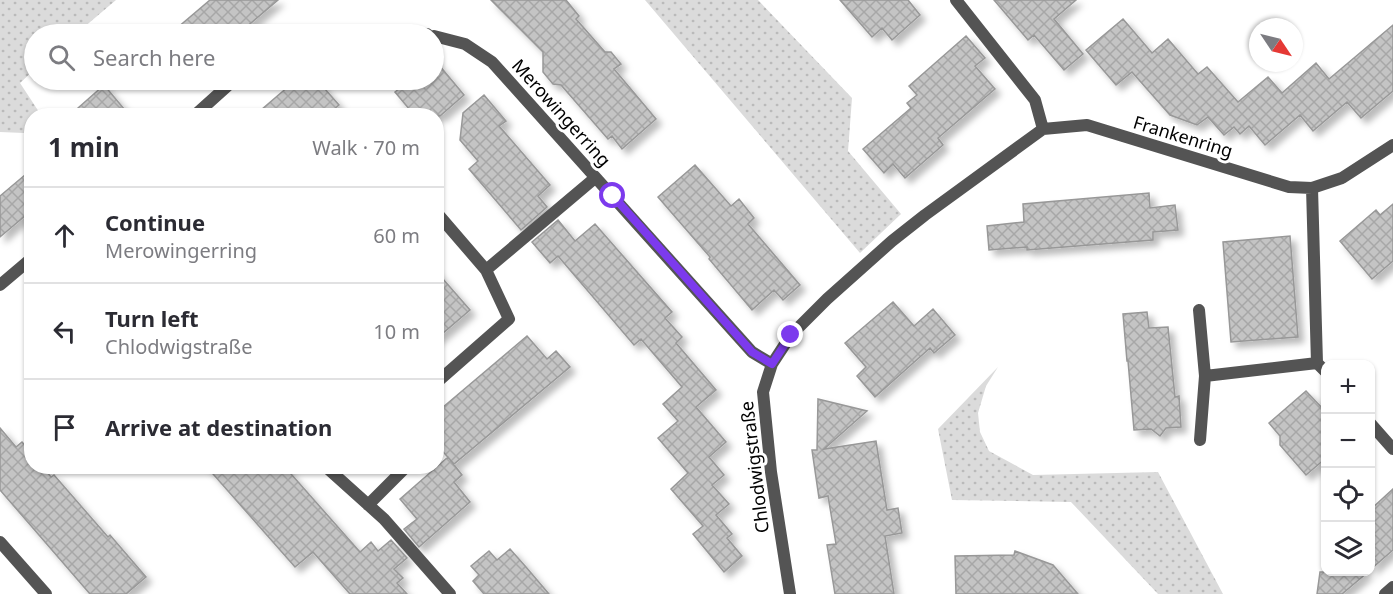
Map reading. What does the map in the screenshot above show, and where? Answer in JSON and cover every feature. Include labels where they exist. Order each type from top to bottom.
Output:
[{"type":"street","points":[[956,0],[1035,100],[1043,129]]},
{"type":"street","name":"Merowingerring","points":[[444,39],[465,44],[492,62],[752,352],[772,364]]},
{"type":"street","points":[[203,108],[223,90]]},
{"type":"street","name":"Frankenring","points":[[1043,129],[1087,125],[1289,187],[1312,188],[1342,178],[1393,145]]},
{"type":"street","name":"Chlodwigstraße","points":[[790,594],[771,472],[763,392],[772,364],[791,335],[827,299],[892,241],[1043,129]]},
{"type":"street","points":[[486,270],[595,178]]},
{"type":"street","points":[[1312,188],[1322,360]]},
{"type":"street","points":[[444,221],[486,270],[509,319],[444,376]]},
{"type":"street","points":[[0,285],[24,265]]},
{"type":"street","points":[[1199,310],[1205,376],[1200,440]]},
{"type":"street","points":[[1205,376],[1321,368]]},
{"type":"street","points":[[1375,428],[1393,449]]},
{"type":"street","points":[[339,474],[384,519],[450,594]]},
{"type":"street","points":[[368,505],[399,474]]},
{"type":"street","points":[[0,542],[46,594]]},
{"type":"street","points":[[1385,594],[1393,587]]},
{"type":"shaded area","points":[[0,0],[116,0],[88,24],[24,24],[24,79],[20,83],[36,108],[24,108],[24,133],[0,132]]},
{"type":"shaded area","points":[[645,0],[758,0],[852,98],[848,151],[901,214],[860,253]]},
{"type":"shaded area","points":[[998,367],[986,386],[978,413],[980,432],[989,451],[1033,475],[1158,472],[1223,594],[1158,594],[1071,502],[952,500],[938,429]]},
{"type":"building","points":[[210,0],[278,0],[250,24],[182,24]]},
{"type":"building","points":[[491,0],[566,0],[579,16],[576,19],[605,52],[611,52],[621,64],[614,69],[656,119],[622,149],[612,136],[608,139],[561,85],[553,84],[543,72],[543,52]]},
{"type":"building","points":[[840,0],[908,0],[920,15],[892,40],[882,28],[872,37]]},
{"type":"building","points":[[994,0],[1076,0],[1054,19],[1083,54],[1064,70],[1034,35],[1028,40]]},
{"type":"building","points":[[1123,19],[1152,53],[1168,39],[1198,74],[1207,67],[1238,102],[1268,77],[1282,93],[1316,63],[1329,79],[1393,25],[1393,91],[1361,118],[1347,102],[1313,131],[1300,115],[1265,145],[1249,126],[1240,134],[1234,127],[1224,135],[1208,117],[1197,125],[1170,115],[1132,72],[1116,85],[1086,50]]},
{"type":"building","points":[[966,36],[985,58],[975,66],[995,89],[938,138],[943,145],[905,178],[893,164],[884,173],[863,149],[911,108],[907,103],[917,95],[909,86]]},
{"type":"building","points":[[444,71],[464,95],[444,112],[444,108],[408,108],[395,92],[398,90],[444,90]]},
{"type":"building","points":[[98,90],[108,90],[123,108],[78,108]]},
{"type":"building","points":[[284,90],[326,90],[339,105],[335,108],[263,108]]},
{"type":"building","points":[[484,95],[506,121],[499,126],[550,185],[538,196],[547,207],[521,230],[469,169],[478,161],[460,140],[463,113]]},
{"type":"building","points":[[695,165],[731,206],[739,199],[754,218],[748,224],[800,285],[783,300],[774,290],[752,310],[658,197]]},
{"type":"building","points":[[24,176],[24,217],[0,237],[0,196]]},
{"type":"building","points":[[1149,193],[1150,208],[1175,205],[1178,230],[1153,232],[1153,240],[1027,250],[1027,247],[989,250],[987,226],[1024,222],[1023,204]]},
{"type":"building","points":[[1393,204],[1393,261],[1372,279],[1340,241],[1376,210],[1380,215]]},
{"type":"building","points":[[558,220],[575,241],[595,224],[672,312],[665,318],[682,337],[676,343],[716,390],[696,407],[726,442],[709,457],[724,475],[712,485],[729,504],[716,515],[732,534],[727,538],[742,556],[724,572],[693,534],[703,526],[671,489],[688,473],[658,438],[678,421],[663,404],[682,387],[641,339],[634,345],[558,256],[550,263],[532,242]]},
{"type":"building","points":[[1290,236],[1298,337],[1231,342],[1223,242]]},
{"type":"building","points":[[444,280],[470,310],[444,332]]},
{"type":"building","points":[[893,302],[914,326],[933,309],[955,335],[934,353],[930,348],[875,397],[857,376],[866,367],[845,343]]},
{"type":"building","points":[[1147,312],[1149,328],[1168,327],[1175,397],[1179,396],[1181,427],[1166,428],[1160,436],[1151,429],[1134,430],[1123,314]]},
{"type":"building","points":[[527,336],[547,359],[556,351],[570,367],[454,464],[444,453],[444,406]]},
{"type":"building","points":[[1306,391],[1321,407],[1321,462],[1306,475],[1280,445],[1280,436],[1269,423]]},
{"type":"building","points":[[818,399],[867,411],[824,449],[876,441],[887,510],[898,508],[902,533],[885,536],[894,594],[835,594],[827,545],[836,544],[828,496],[819,498],[812,450],[817,450]]},
{"type":"building","points":[[0,428],[16,447],[22,442],[24,444],[24,474],[49,474],[51,477],[54,475],[146,577],[126,594],[90,594],[0,490]]},
{"type":"building","points":[[448,457],[462,475],[454,482],[470,502],[419,547],[404,529],[417,519],[400,499],[429,474],[444,474],[444,460]]},
{"type":"building","points":[[213,474],[291,474],[360,552],[371,542],[378,551],[391,540],[407,558],[394,569],[403,578],[397,583],[407,594],[350,594],[313,552],[295,567]]},
{"type":"building","points":[[1393,489],[1393,550],[1375,566],[1375,522],[1375,505]]},
{"type":"building","points":[[510,549],[549,594],[484,594],[473,581],[479,575],[471,566],[489,551],[497,560]]},
{"type":"building","points":[[1015,551],[1053,565],[1078,594],[956,594],[955,556],[1014,555]]},
{"type":"building","points":[[1320,572],[1321,576],[1363,576],[1342,594],[1317,594]]},
{"type":"route","points":[[613,196],[752,352],[772,364],[791,335]]}]
